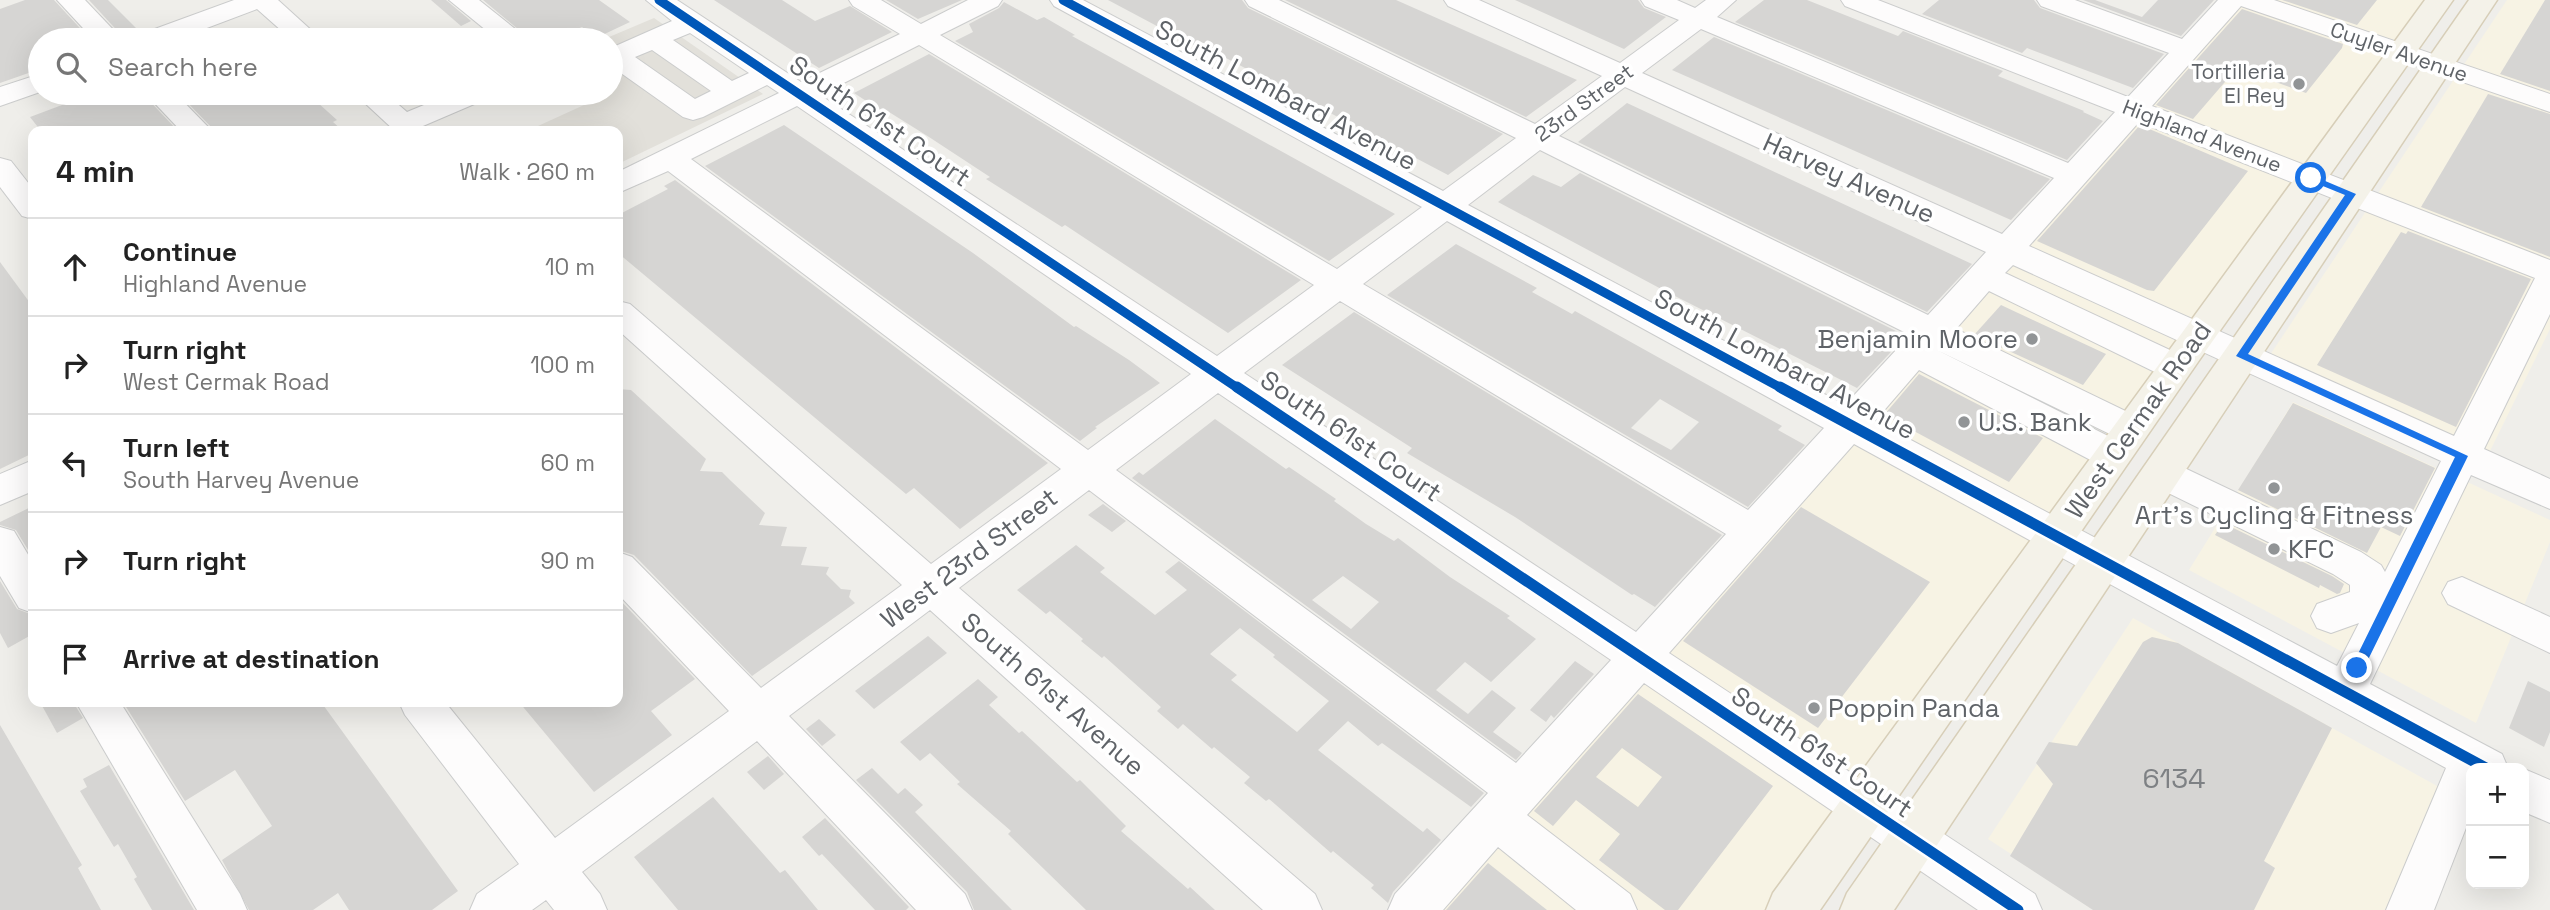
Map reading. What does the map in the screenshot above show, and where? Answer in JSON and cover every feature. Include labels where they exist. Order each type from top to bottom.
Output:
[{"type":"main road","name":"West Cermak Road","points":[[1791,910],[2197,336],[2439,0]]},
{"type":"main road","name":"West Cermak Road","points":[[1865,910],[2483,0]]},
{"type":"street","points":[[70,0],[97,28]]},
{"type":"street","points":[[184,28],[260,0],[294,28]]},
{"type":"street","points":[[462,0],[499,28]]},
{"type":"street","points":[[862,0],[1753,532]]},
{"type":"street","points":[[623,182],[989,0]]},
{"type":"street","name":"South Lombard Avenue","points":[[1063,0],[2477,763]]},
{"type":"street","points":[[1258,0],[1537,137],[1923,343],[2122,442]]},
{"type":"street","name":"Harvey Avenue","points":[[1457,0],[1622,75],[1995,263],[2047,268],[2550,495]]},
{"type":"street","points":[[1654,0],[2074,176]]},
{"type":"street","name":"23rd Street","points":[[1444,206],[1723,0]]},
{"type":"street","name":"Highland Avenue","points":[[1854,0],[2550,272]]},
{"type":"street","points":[[2050,0],[2187,50]]},
{"type":"street","points":[[1412,910],[2232,0]]},
{"type":"street","name":"Cuyler Avenue","points":[[2248,0],[2550,103]]},
{"type":"street","points":[[623,53],[654,39],[674,10]]},
{"type":"street","points":[[623,30],[674,10]]},
{"type":"street","name":"South 61st Court","points":[[674,10],[2018,910]]},
{"type":"street","points":[[654,39],[730,92]]},
{"type":"street","points":[[623,62],[693,111],[768,74]]},
{"type":"street","points":[[0,97],[28,86]]},
{"type":"street","points":[[382,105],[406,126]]},
{"type":"street","points":[[412,126],[453,105]]},
{"type":"street","points":[[670,158],[1088,470],[1507,804],[1612,910]]},
{"type":"street","points":[[0,167],[28,203]]},
{"type":"street","name":"West 23rd Street","points":[[494,910],[1444,206]]},
{"type":"street","points":[[2024,295],[2047,268]]},
{"type":"street","points":[[2345,692],[2550,280]]},
{"type":"street","name":"South 61st Avenue","points":[[623,316],[1298,910]]},
{"type":"street","points":[[2163,474],[2347,563],[2367,576],[2371,589],[2366,603],[2331,616]]},
{"type":"street","points":[[0,491],[28,477]]},
{"type":"street","points":[[0,542],[28,589]]},
{"type":"street","points":[[623,573],[948,910]]},
{"type":"street","points":[[2462,593],[2550,636]]},
{"type":"street","points":[[100,707],[223,910]]},
{"type":"street","points":[[424,707],[583,910]]},
{"type":"street","points":[[2410,910],[2466,792]]},
{"type":"street","points":[[2529,792],[2550,803]]},
{"type":"lane","points":[[171,105],[192,126]]},
{"type":"lane","points":[[1995,263],[2024,295],[2175,367]]},
{"type":"shaded area","points":[[2223,0],[2425,0],[1767,910],[1398,910]]},
{"type":"shaded area","points":[[2507,0],[2550,0],[2550,329],[2488,455],[2268,358]]},
{"type":"shaded area","points":[[654,18],[763,94],[623,162],[623,126],[538,126],[584,105],[623,105],[623,31]]},
{"type":"shaded area","points":[[2293,402],[2550,520],[2550,542],[2476,723],[2189,570]]},
{"type":"shaded area","points":[[2133,618],[2448,792],[2401,910],[2097,910],[1988,839]]},
{"type":"building","points":[[25,0],[54,0],[80,28],[28,28],[28,73],[0,83],[0,9]]},
{"type":"building","points":[[89,0],[108,0],[136,28],[115,28]]},
{"type":"building","points":[[431,0],[446,0],[471,21],[461,26]]},
{"type":"building","points":[[483,0],[599,0],[630,22],[617,28],[517,28]]},
{"type":"building","points":[[714,0],[782,0],[815,21],[850,6],[892,32],[819,68]]},
{"type":"building","points":[[886,0],[962,0],[918,19]]},
{"type":"building","points":[[1108,0],[1242,0],[1248,8],[1503,134],[1448,175],[1224,57],[1221,59],[1202,50]]},
{"type":"building","points":[[1285,0],[1396,0],[1577,80],[1526,117]]},
{"type":"building","points":[[1515,0],[1638,0],[1644,8],[1666,17],[1624,49]]},
{"type":"building","points":[[1764,0],[1807,0],[1898,36],[1903,31],[2003,71],[1998,76],[2103,121],[2067,160],[1735,22]]},
{"type":"building","points":[[1939,0],[2034,0],[2040,8],[2164,54],[2133,88],[2027,48],[2022,53],[1922,14]]},
{"type":"building","points":[[2083,0],[2095,0],[2142,17],[2158,0],[2214,0],[2181,36]]},
{"type":"building","points":[[2282,0],[2377,0],[2357,25]]},
{"type":"building","points":[[2545,0],[2550,0],[2550,91],[2500,74]]},
{"type":"building","points":[[1004,2],[1037,20],[1044,17],[1075,35],[1072,36],[1395,214],[1329,261],[955,41],[973,32],[969,24],[999,8]]},
{"type":"building","points":[[2242,9],[2343,44],[2342,48],[2306,93],[2237,68],[2193,119],[2156,105]]},
{"type":"building","points":[[1714,37],[2050,179],[2011,220],[1672,70]]},
{"type":"building","points":[[929,54],[1301,280],[1228,333],[1065,225],[1062,227],[986,179],[990,177],[929,137],[854,93]]},
{"type":"building","points":[[2488,94],[2550,114],[2550,257],[2421,207]]},
{"type":"building","points":[[1627,103],[1972,264],[1927,312],[1578,142]]},
{"type":"building","points":[[62,105],[153,105],[173,126],[37,126],[30,117]]},
{"type":"building","points":[[190,105],[320,105],[337,120],[333,122],[337,126],[210,126]]},
{"type":"building","points":[[784,125],[973,253],[1074,327],[1129,360],[1160,383],[1095,427],[1097,428],[1080,441],[705,166]]},
{"type":"building","points":[[2140,125],[2248,171],[2154,291],[2037,241]]},
{"type":"building","points":[[1580,173],[1906,336],[1857,388],[1665,291],[1498,202],[1533,175],[1561,187]]},
{"type":"building","points":[[675,180],[1048,463],[960,529],[914,488],[906,494],[623,257],[623,212],[668,189],[664,186]]},
{"type":"building","points":[[2408,231],[2531,279],[2456,427],[2317,365],[2401,232],[2406,234]]},
{"type":"building","points":[[1456,244],[1537,288],[1532,292],[1572,314],[1575,311],[1782,426],[1778,430],[1805,445],[1748,507],[1387,295]],"holes":[[[1660,399],[1699,422],[1671,450],[1631,428]]]},
{"type":"building","points":[[0,262],[28,300],[28,455],[0,469]]},
{"type":"building","name":"Benjamin Moore","points":[[2001,305],[2106,354],[2083,385],[1974,335]]},
{"type":"building","points":[[1354,312],[1722,535],[1655,607],[1632,595],[1515,517],[1407,453],[1412,448],[1282,365]]},
{"type":"building","name":"U.S. Bank","points":[[1919,374],[2043,438],[2009,482],[1884,415]]},
{"type":"building","points":[[623,389],[631,390],[706,459],[700,471],[722,472],[765,513],[759,525],[787,527],[781,546],[807,547],[801,565],[829,567],[826,574],[841,589],[851,590],[849,597],[855,603],[752,676],[634,555],[623,552]]},
{"type":"building","points":[[2293,403],[2435,468],[2400,536],[2381,527],[2367,553],[2238,490]]},
{"type":"building","points":[[1215,419],[1286,469],[1289,467],[1336,499],[1334,501],[1366,524],[1394,541],[1398,538],[1450,577],[1510,616],[1507,618],[1536,639],[1491,682],[1465,662],[1436,690],[1468,714],[1492,690],[1516,708],[1493,732],[1522,753],[1516,760],[1132,478],[1139,472],[1143,475]],"holes":[[[1343,576],[1379,602],[1351,629],[1312,600]]]},
{"type":"building","points":[[1103,504],[1126,521],[1112,532],[1088,515]]},
{"type":"building","points":[[1801,507],[1930,582],[1818,728],[1683,641]]},
{"type":"building","points":[[28,508],[28,550],[16,530],[0,525],[0,522]]},
{"type":"building","points":[[2223,523],[2332,576],[2344,584],[2340,593],[2320,585],[2319,588],[2215,535]]},
{"type":"building","points":[[1076,545],[1105,568],[1100,572],[1155,615],[1187,590],[1165,572],[1179,561],[1484,793],[1471,807],[1382,743],[1378,746],[1348,721],[1318,750],[1423,832],[1427,828],[1441,840],[1393,892],[1388,903],[1371,888],[1374,885],[1333,851],[1331,853],[1269,799],[1266,801],[1244,783],[1250,777],[1183,724],[1178,729],[1157,711],[1161,707],[1104,656],[1102,658],[1081,641],[1083,639],[1050,611],[1046,614],[1017,590]],"holes":[[[1240,628],[1275,655],[1273,657],[1329,701],[1297,732],[1231,680],[1237,675],[1210,654]]]},
{"type":"building","points":[[0,581],[17,609],[28,613],[28,637],[8,648],[0,633]]},
{"type":"building","points":[[623,603],[695,679],[651,711],[672,735],[594,792],[523,707],[623,707]]},
{"type":"building","points":[[928,636],[947,653],[874,709],[855,691]]},
{"type":"building","points":[[2152,637],[2178,643],[2332,728],[2264,861],[2275,868],[2254,910],[2093,910],[2010,856],[2053,784],[2036,763],[2049,742],[2077,746],[2143,642]]},
{"type":"building","points":[[1575,661],[1594,674],[1554,718],[1551,715],[1546,722],[1530,710]]},
{"type":"building","points":[[978,679],[998,697],[989,705],[1019,733],[1022,731],[1077,782],[1080,780],[1126,826],[1121,831],[1215,910],[1086,910],[1008,834],[1011,831],[957,784],[960,782],[930,753],[920,761],[900,742]]},
{"type":"building","points":[[2528,681],[2550,692],[2550,732],[2544,747],[2509,728]]},
{"type":"building","points":[[1638,694],[1773,786],[1678,910],[1665,910],[1599,860],[1620,834],[1576,800],[1553,826],[1534,811]],"holes":[[[1622,748],[1662,777],[1638,807],[1596,777]]]},
{"type":"building","points":[[43,707],[76,707],[83,718],[57,733]]},
{"type":"building","points":[[126,707],[325,707],[458,891],[432,910],[349,910],[338,893],[313,910],[249,910],[222,860],[272,826],[235,770],[185,801]]},
{"type":"building","points":[[819,719],[836,735],[822,746],[806,729]]},
{"type":"building","points":[[0,725],[82,865],[78,868],[101,910],[0,910]]},
{"type":"building","points":[[768,756],[784,774],[764,790],[747,772]]},
{"type":"building","points":[[109,765],[194,910],[152,910],[118,844],[114,847],[80,791],[87,787],[83,779]]},
{"type":"building","points":[[872,768],[898,794],[905,788],[923,805],[915,812],[1012,910],[974,910],[967,892],[856,780]]},
{"type":"building","points":[[713,797],[780,873],[785,870],[818,910],[678,910],[634,857]]},
{"type":"building","points":[[825,818],[909,907],[906,910],[875,910],[822,854],[819,856],[802,837]]},
{"type":"building","points":[[1488,863],[1547,910],[1446,910]]},
{"type":"cycle path","points":[[659,0],[2018,910]]},
{"type":"cycle path","points":[[1063,0],[2477,763]]},
{"type":"place","name":"Tortilleria El Rey","points":[[2299,84]]},
{"type":"place","name":"Benjamin Moore","points":[[2032,339]]},
{"type":"place","name":"U.S. Bank","points":[[1964,422]]},
{"type":"place","name":"Art's Cycling & Fitness","points":[[2274,488]]},
{"type":"place","name":"KFC","points":[[2274,549]]},
{"type":"place","name":"Poppin Panda","points":[[1814,708]]},
{"type":"route","points":[[2311,178],[2351,194],[2242,356],[2462,456],[2357,668]]}]
